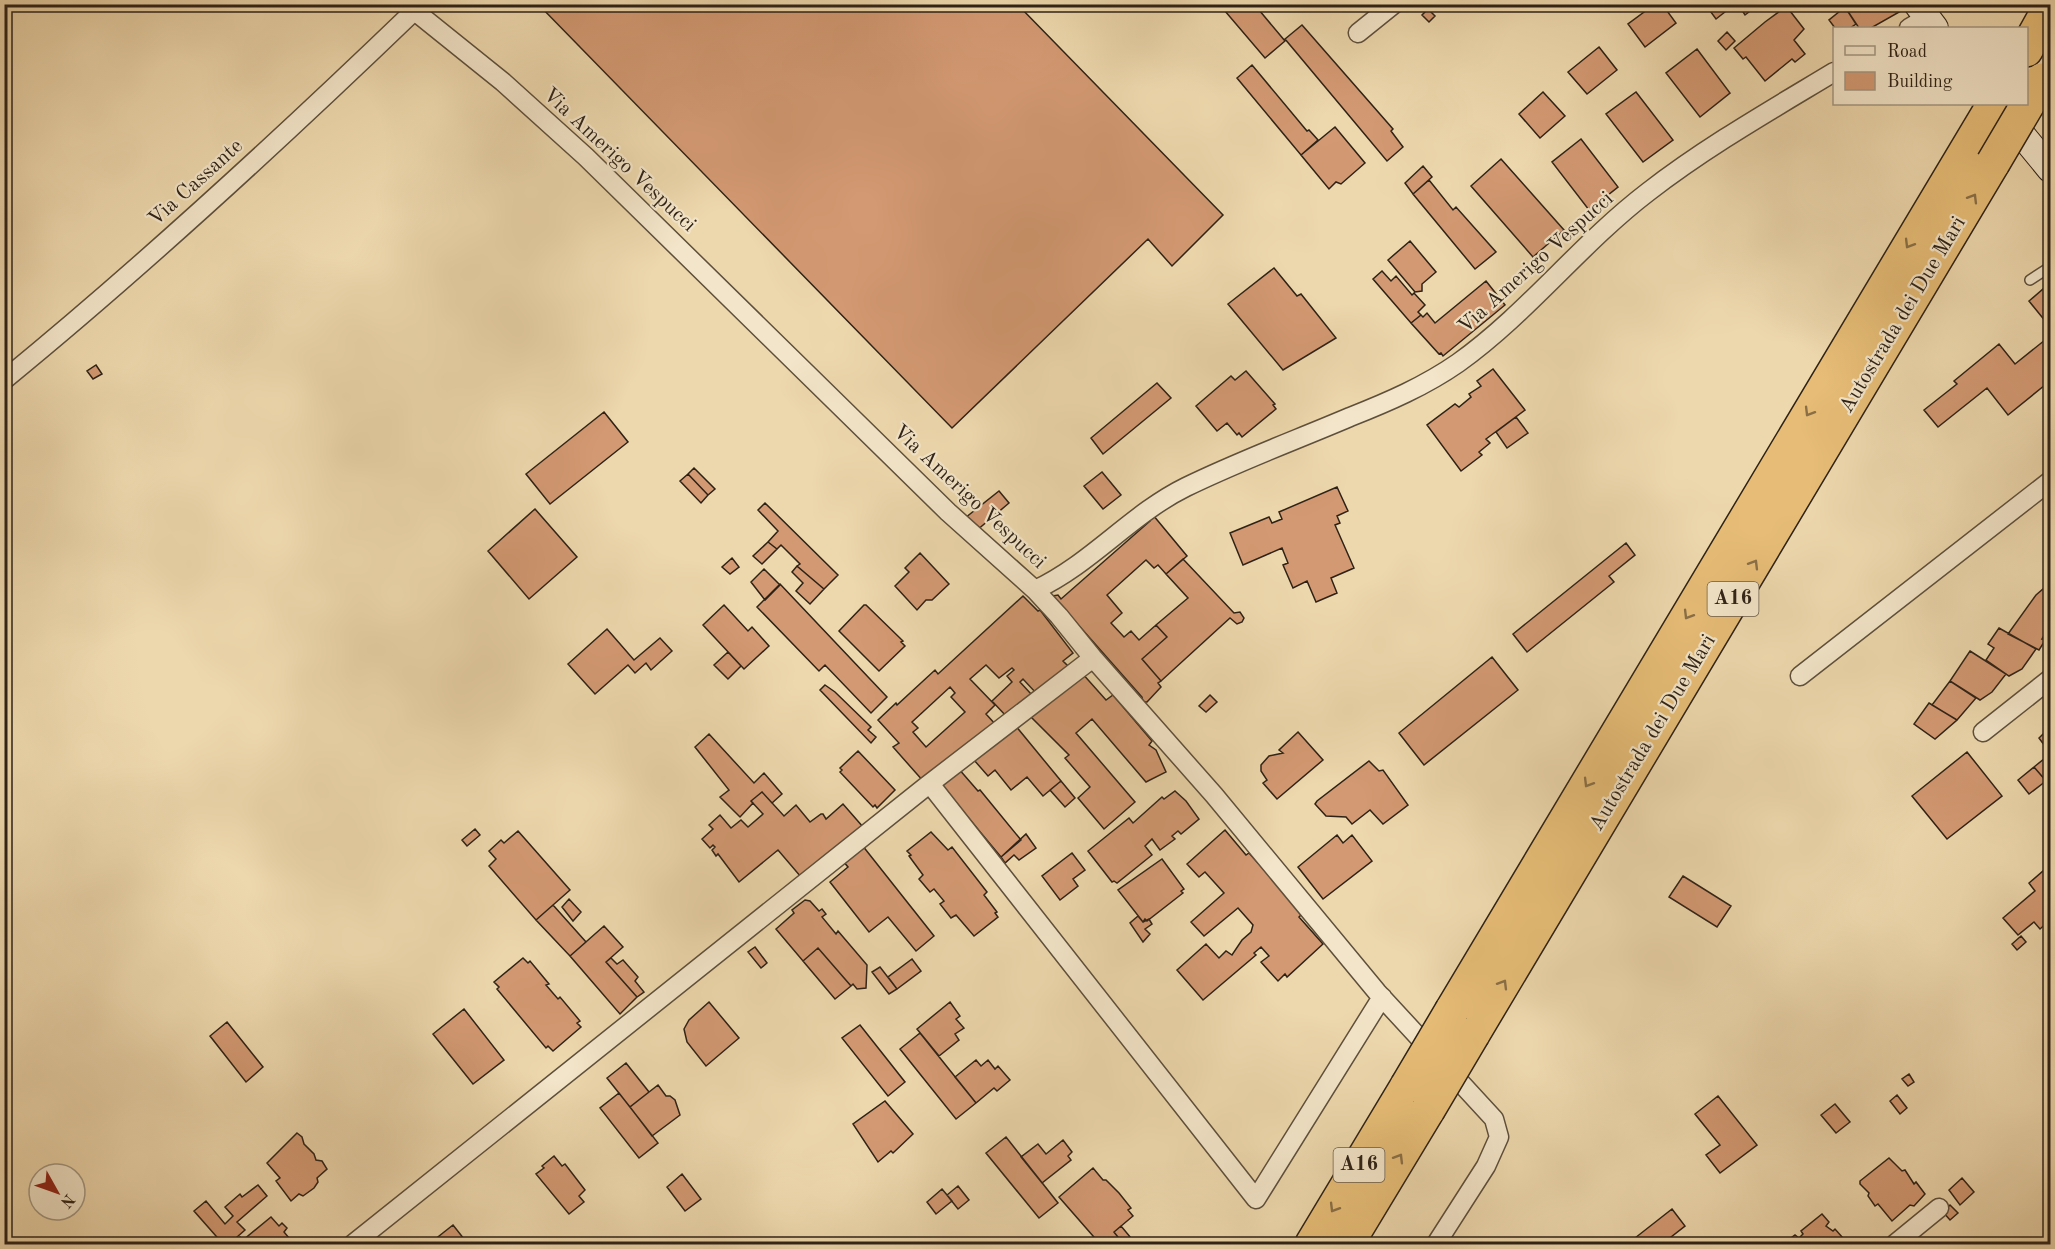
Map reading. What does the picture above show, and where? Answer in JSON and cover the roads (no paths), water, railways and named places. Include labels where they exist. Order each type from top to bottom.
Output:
[{"type":"highway","points":[[2028,46],[2050,7]]},
{"type":"highway","name":"Autostrada dei Due Mari","points":[[2028,96],[2046,73]]},
{"type":"highway","name":"Autostrada dei Due Mari","points":[[1312,1245],[1417,1098],[1473,1034],[1983,152],[1995,105]]},
{"type":"highway","name":"Autostrada dei Due Mari","points":[[1347,1245],[1417,1098],[1452,1010],[1983,152],[2020,105]]},
{"type":"street","points":[[1358,33],[1394,4]]},
{"type":"street","name":"Via Cassante","points":[[4,380],[94,306],[325,96],[410,8]]},
{"type":"street","name":"Via Amerigo Vespucci","points":[[410,8],[503,82],[586,157],[948,512],[1035,590],[1053,582],[1144,511],[1185,487],[1403,395],[1457,363],[1521,312],[1587,244],[1648,192],[1749,123],[1833,73]]},
{"type":"street","points":[[1996,105],[2050,169]]},
{"type":"street","points":[[1800,676],[2050,481]]},
{"type":"street","points":[[1035,590],[1214,795],[1382,997],[1494,1119],[1499,1137],[1486,1166],[1436,1245]]},
{"type":"street","points":[[353,1245],[930,784],[1093,658]]},
{"type":"street","points":[[1983,732],[2050,679]]},
{"type":"street","points":[[930,784],[1256,1198],[1382,997]]},
{"type":"street","points":[[1895,1245],[1939,1208]]},
{"type":"lane","points":[[2030,280],[2050,267]]}]
